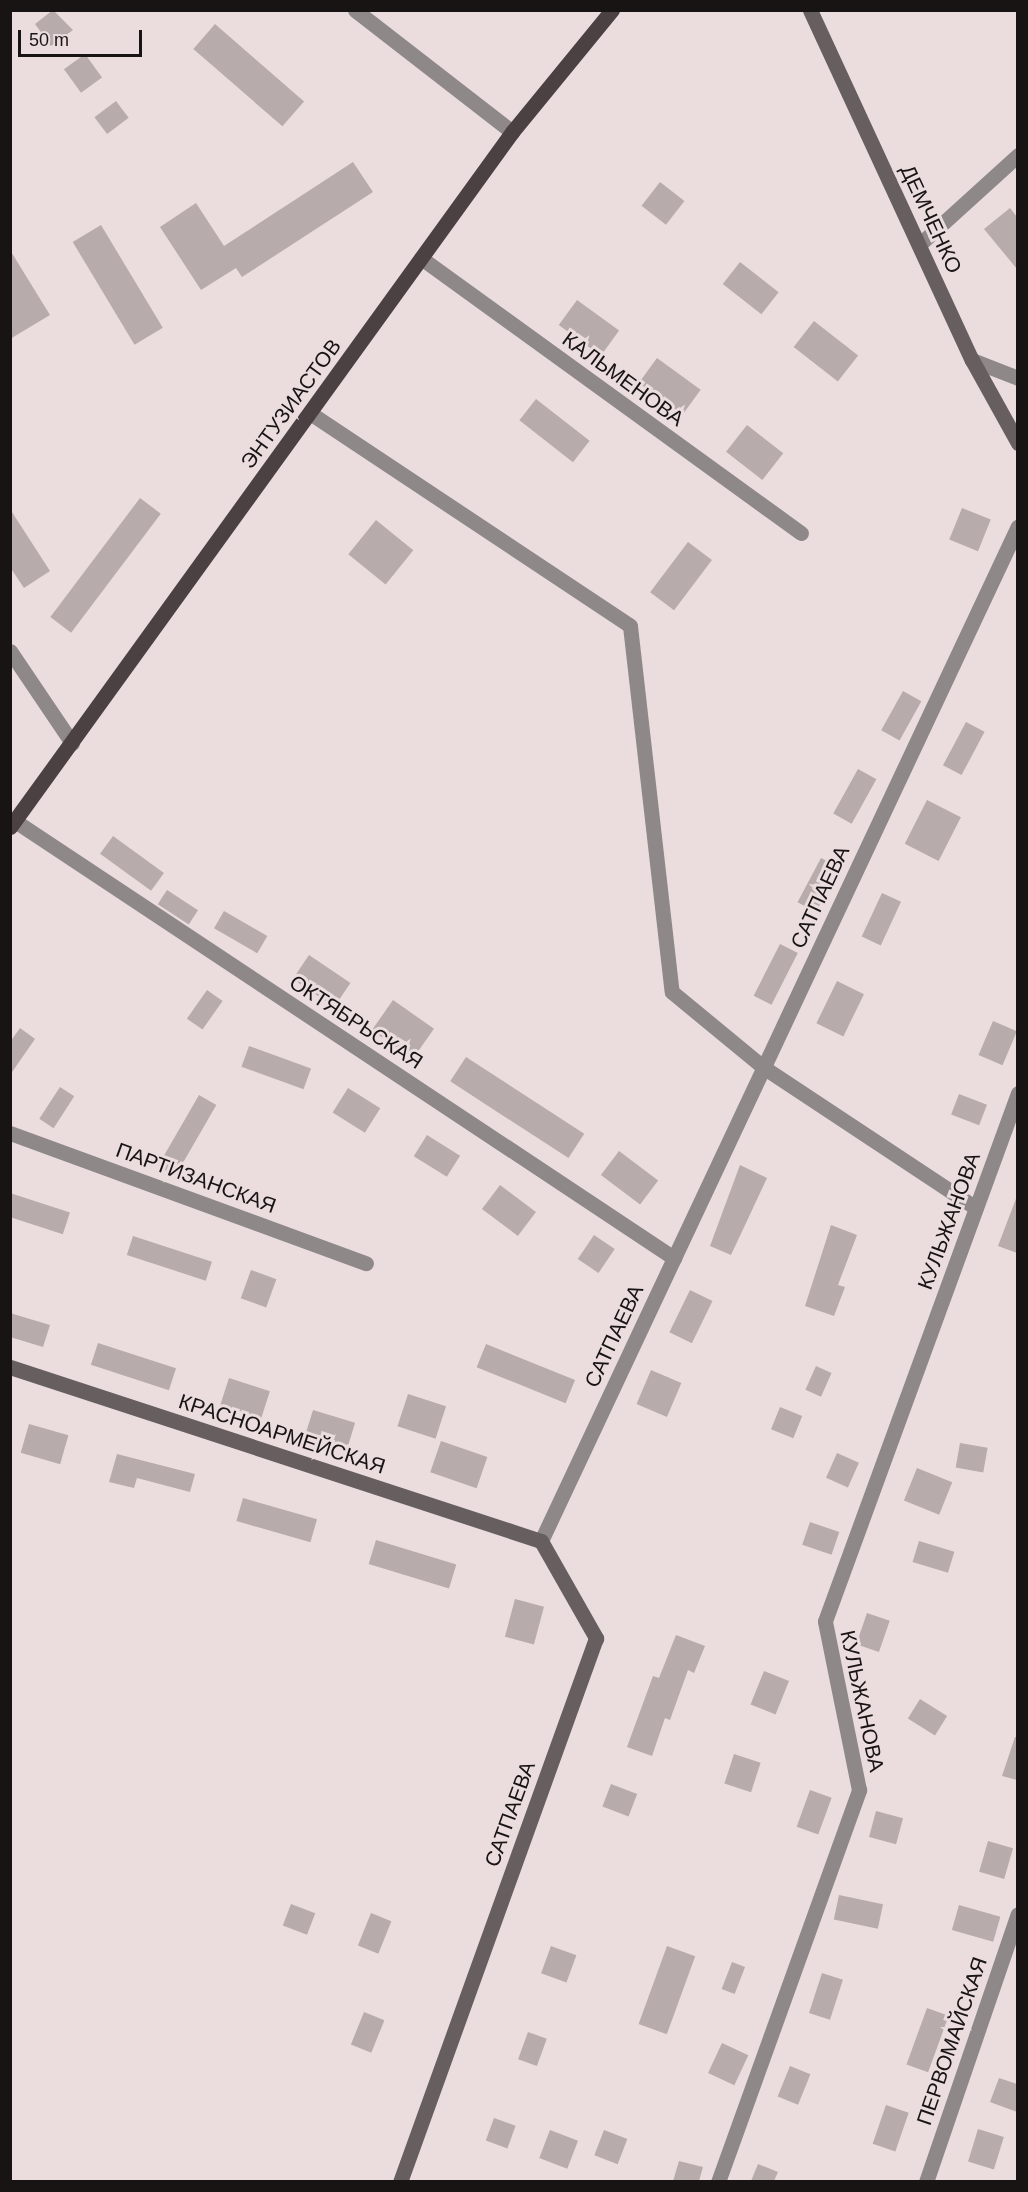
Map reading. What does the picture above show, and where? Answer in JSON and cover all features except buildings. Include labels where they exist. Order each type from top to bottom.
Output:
[{"type":"main road","name":"ЭНТУЗИАСТОВ","points":[[13,824],[512,132],[612,10]]},
{"type":"street","name":"ДЕМЧЕНКО","points":[[810,10],[921,243],[972,360],[1017,443]]},
{"type":"street","points":[[355,11],[512,132]]},
{"type":"street","points":[[921,243],[1017,155]]},
{"type":"street","name":"КАЛЬМЕНОВА","points":[[421,258],[801,533]]},
{"type":"street","points":[[972,360],[1017,378]]},
{"type":"street","points":[[310,413],[630,626],[672,992],[764,1067],[976,1208]]},
{"type":"street","name":"САТПАЕВА","points":[[400,2181],[596,1638],[541,1541],[1017,526]]},
{"type":"street","points":[[10,651],[72,743]]},
{"type":"street","name":"ОКТЯБРЬСКАЯ","points":[[13,824],[674,1258]]},
{"type":"street","name":"КУЛЬЖАНОВА","points":[[718,2181],[860,1790],[825,1621],[1017,1093]]},
{"type":"street","name":"ПАРТИЗАНСКАЯ","points":[[10,1133],[366,1263]]},
{"type":"street","name":"КРАСНОАРМЕЙСКАЯ","points":[[10,1366],[541,1541]]},
{"type":"street","name":"ПЕРВОМАЙСКАЯ","points":[[926,2181],[1017,1914]]}]
